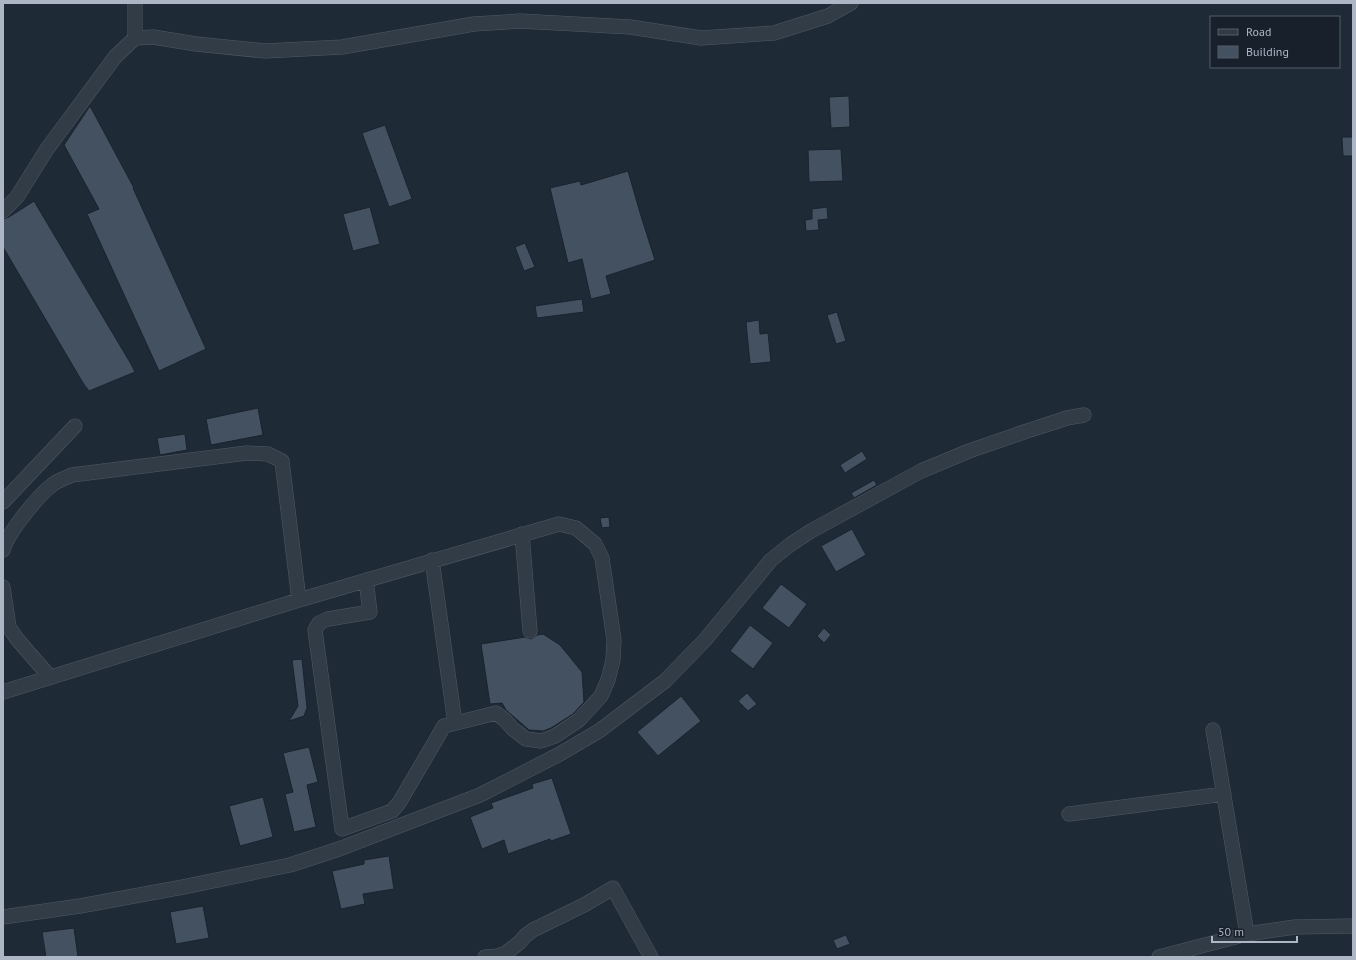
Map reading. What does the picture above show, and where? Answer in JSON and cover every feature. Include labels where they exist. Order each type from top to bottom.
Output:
[{"type":"street","points":[[135,3],[135,38]]},
{"type":"street","points":[[3,211],[17,197],[47,149],[112,61],[121,50],[135,38],[153,36],[196,44],[265,51],[342,47],[474,24],[520,20],[630,27],[701,38],[774,34],[828,16],[850,3]]},
{"type":"street","points":[[3,917],[80,906],[183,887],[290,864],[339,849],[480,795],[558,755],[598,731],[665,681],[705,640],[771,560],[791,544],[811,531],[920,471],[969,451],[1040,427],[1084,415]]},
{"type":"street","points":[[3,502],[75,426]]},
{"type":"street","points":[[3,550],[5,542],[11,532],[40,497],[54,484],[72,475],[247,453],[268,454],[282,461],[299,600]]},
{"type":"street","points":[[3,692],[299,600],[432,560],[559,524],[576,528],[595,544],[602,558],[614,640],[613,660],[608,680],[601,696],[579,720],[555,736],[541,742],[526,739],[513,729],[506,720],[496,713],[444,726],[399,803],[392,811],[342,829],[314,630],[318,623],[328,619],[370,612],[366,580]]},
{"type":"street","points":[[522,534],[530,631]]},
{"type":"street","points":[[432,560],[455,723]]},
{"type":"street","points":[[3,586],[9,627],[17,639],[50,677]]},
{"type":"street","points":[[1213,730],[1247,934]]},
{"type":"street","points":[[1069,814],[1224,794]]},
{"type":"street","points":[[485,957],[498,956],[506,953],[533,930],[584,905],[613,888],[651,957]]},
{"type":"street","points":[[1160,957],[1247,934],[1295,927],[1353,926]]},
{"type":"building","points":[[849,96],[850,127],[831,128],[829,97]]},
{"type":"building","points":[[90,106],[134,188],[206,349],[159,371],[87,214],[99,209],[64,145]]},
{"type":"building","points":[[385,125],[412,199],[389,207],[362,133]]},
{"type":"building","points":[[1342,137],[1353,137],[1353,156],[1343,156]]},
{"type":"building","points":[[841,149],[843,181],[809,182],[808,150]]},
{"type":"building","points":[[628,171],[655,260],[606,276],[611,294],[591,299],[582,259],[568,263],[550,188],[580,181],[581,185]]},
{"type":"building","points":[[34,201],[135,372],[89,391],[83,383],[3,247],[3,219],[9,217]]},
{"type":"building","points":[[370,207],[380,244],[353,251],[343,214]]},
{"type":"building","points":[[827,207],[828,219],[818,220],[819,230],[806,231],[805,220],[812,219],[812,209]]},
{"type":"building","points":[[525,243],[535,267],[524,271],[515,247]]},
{"type":"building","points":[[582,299],[584,312],[537,318],[535,306]]},
{"type":"building","points":[[837,312],[846,341],[836,344],[827,315]]},
{"type":"building","points":[[759,320],[760,334],[768,333],[771,362],[750,364],[746,322]]},
{"type":"building","points":[[258,408],[263,435],[211,445],[206,419]]},
{"type":"building","points":[[185,434],[187,450],[160,455],[157,438]]},
{"type":"building","points":[[862,451],[867,459],[845,473],[840,465]]},
{"type":"building","points":[[874,480],[877,485],[854,498],[851,493]]},
{"type":"building","points":[[609,517],[610,527],[602,528],[600,518]]},
{"type":"building","points":[[852,529],[866,555],[836,572],[821,546]]},
{"type":"building","points":[[781,584],[807,604],[789,628],[762,608]]},
{"type":"building","points":[[750,625],[773,643],[753,669],[730,651]]},
{"type":"building","points":[[824,628],[831,635],[824,643],[817,636]]},
{"type":"building","points":[[543,634],[560,645],[582,672],[584,702],[573,714],[551,728],[543,731],[529,730],[506,710],[502,703],[490,704],[481,644],[525,637],[531,639],[537,635]]},
{"type":"building","points":[[302,659],[307,708],[304,716],[289,721],[298,706],[292,660]]},
{"type":"building","points":[[747,693],[757,704],[748,711],[738,701]]},
{"type":"building","points":[[681,696],[701,721],[658,756],[637,732]]},
{"type":"building","points":[[309,747],[318,782],[307,785],[316,827],[294,832],[285,794],[293,792],[283,753]]},
{"type":"building","points":[[552,778],[571,834],[551,841],[550,839],[508,854],[504,840],[482,849],[470,817],[493,808],[491,803],[533,788],[532,784]]},
{"type":"building","points":[[263,797],[273,837],[240,846],[229,806]]},
{"type":"building","points":[[389,856],[394,889],[363,894],[365,904],[341,909],[332,871],[364,864],[364,860]]},
{"type":"building","points":[[203,906],[209,938],[176,944],[170,912]]},
{"type":"building","points":[[74,928],[78,957],[46,957],[42,932]]},
{"type":"building","points":[[846,935],[850,944],[837,949],[833,940]]}]
